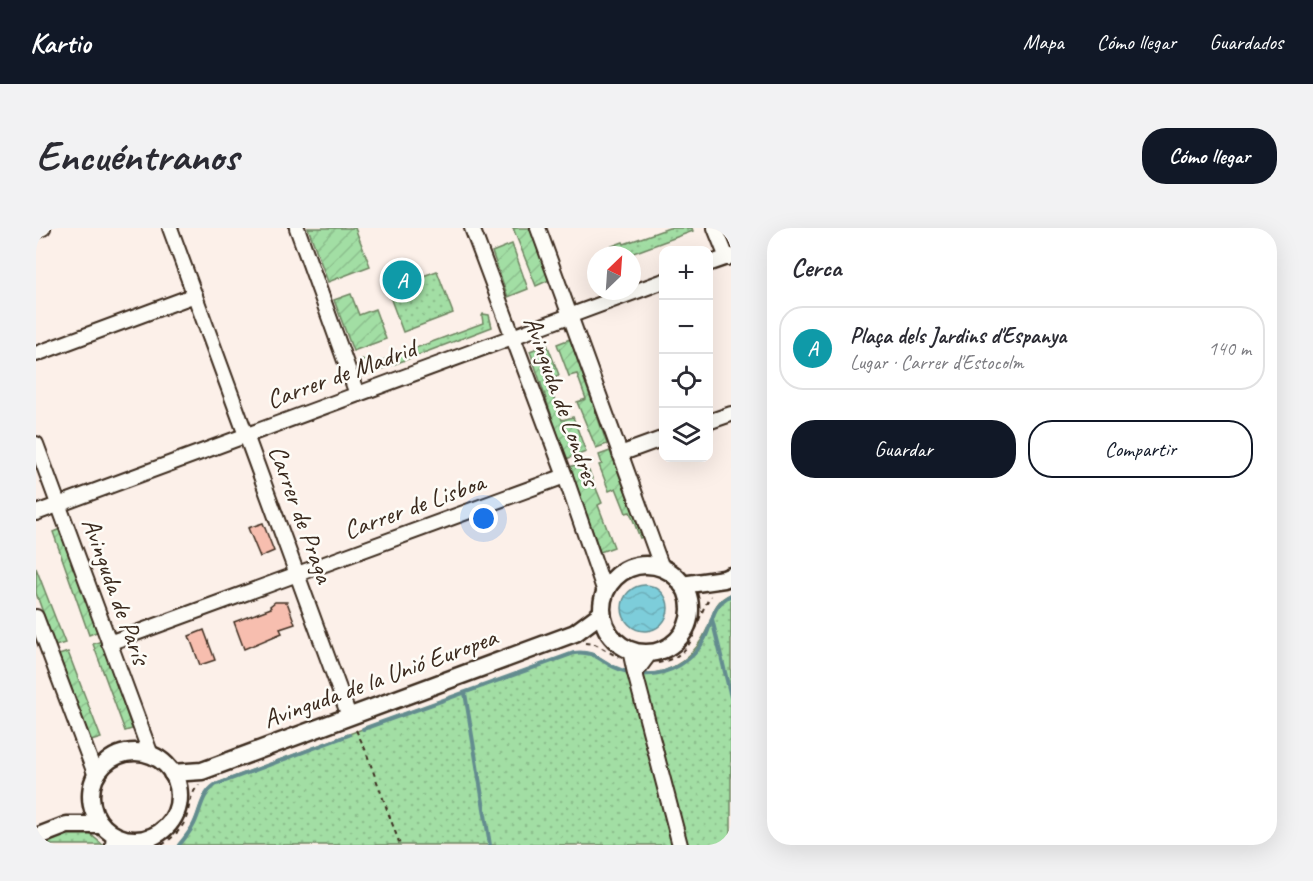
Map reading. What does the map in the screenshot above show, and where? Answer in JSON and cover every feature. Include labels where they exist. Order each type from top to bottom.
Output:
[{"type":"street","points":[[36,231],[43,228]]},
{"type":"street","name":"Carrer de Praga","points":[[170,228],[349,716]]},
{"type":"street","points":[[297,228],[357,394]]},
{"type":"street","name":"Avinguda de Londres","points":[[472,228],[565,476],[605,592]]},
{"type":"street","name":"Avinguda de Londres","points":[[538,228],[662,568]]},
{"type":"street","points":[[713,262],[729,257],[716,228]]},
{"type":"street","name":"Carrer de Madrid","points":[[36,513],[659,283]]},
{"type":"street","points":[[36,354],[195,296]]},
{"type":"street","points":[[713,420],[731,414]]},
{"type":"street","points":[[620,454],[659,439]]},
{"type":"street","name":"Avinguda de París","points":[[36,444],[151,755]]},
{"type":"street","name":"Carrer de Lisboa","points":[[109,643],[565,476]]},
{"type":"street","points":[[638,661],[674,643],[688,622],[690,610],[688,597],[682,585],[670,572],[662,568],[640,566],[619,574],[605,592],[602,613],[613,638],[638,661],[681,845]]},
{"type":"street","points":[[682,585],[728,578]]},
{"type":"street","points":[[690,610],[706,592],[728,578]]},
{"type":"street","name":"Avinguda de la Unió Europea","points":[[580,638],[602,613]]},
{"type":"street","points":[[36,617],[96,776]]},
{"type":"street","name":"Avinguda de la Unió Europea","points":[[179,797],[201,777],[349,716],[580,638],[613,638]]},
{"type":"street","points":[[67,825],[134,842],[150,838],[161,831],[171,822],[177,810],[178,789],[172,773],[151,755],[138,752],[120,755],[103,765],[96,776],[91,789],[91,803],[93,811],[109,835]]},
{"type":"street","name":"Avinguda de la Unió Europea","points":[[172,773],[201,777]]},
{"type":"street","points":[[36,837],[67,825],[91,803]]},
{"type":"path","points":[[580,638],[623,660],[665,661],[681,653],[692,640],[703,606],[711,595]]},
{"type":"path","points":[[349,716],[365,749],[400,845]]},
{"type":"path","points":[[162,845],[175,836],[184,822],[194,790],[201,777]]},
{"type":"green space","points":[[308,228],[355,228],[370,266],[328,282]]},
{"type":"green space","points":[[513,228],[530,228],[549,280],[536,286]]},
{"type":"green space","points":[[669,228],[692,228],[693,231],[641,250],[641,246],[612,246],[623,242],[624,244]]},
{"type":"green space","points":[[512,244],[528,289],[508,297],[492,252]]},
{"type":"green space","points":[[437,271],[453,313],[403,332],[387,289]]},
{"type":"green space","points":[[351,294],[359,315],[375,309],[386,339],[353,351],[334,300]]},
{"type":"green space","points":[[483,314],[489,315],[492,327],[363,376],[358,362],[362,359],[370,365],[483,323]]},
{"type":"green space","points":[[570,339],[607,444],[596,448],[577,402],[586,399],[577,374],[569,376],[557,344]]},
{"type":"green space","points":[[547,344],[559,375],[547,379],[562,420],[573,417],[586,452],[566,459],[530,351]]},
{"type":"green space","points":[[610,451],[643,537],[640,538],[630,512],[626,513],[616,488],[609,491],[599,465],[602,464],[599,455]]},
{"type":"green space","points":[[580,463],[584,473],[589,471],[602,503],[598,505],[614,547],[600,552],[570,467]]},
{"type":"green space","points":[[60,529],[99,631],[89,635],[53,532]]},
{"type":"green space","points":[[36,568],[65,643],[55,646],[36,593]]},
{"type":"green space","points":[[731,594],[731,845],[685,845],[642,673],[664,671],[690,654],[703,637],[718,603]]},
{"type":"green space","points":[[102,641],[132,729],[125,731],[93,644]]},
{"type":"green space","points":[[68,652],[101,738],[91,741],[59,655]]},
{"type":"green space","points":[[579,652],[594,654],[629,673],[672,845],[178,845],[191,829],[206,793],[215,784],[408,712]]},
{"type":"green space","points":[[80,831],[90,834],[103,845],[38,845],[66,834]]},
{"type":"water","points":[[645,585],[661,592],[668,608],[661,624],[645,631],[629,624],[622,608],[629,592]]},
{"type":"building","points":[[263,523],[274,551],[260,557],[248,528]]},
{"type":"building","points":[[275,602],[287,602],[295,624],[280,629],[282,633],[244,649],[234,622],[271,608],[270,606]]},
{"type":"building","points":[[204,630],[215,660],[200,665],[189,636]]},
{"type":"waterway","points":[[643,674],[671,670],[694,654],[705,638],[716,608],[731,595]]},
{"type":"waterway","points":[[712,619],[731,697]]},
{"type":"waterway","points":[[363,729],[574,653],[591,654],[628,672]]},
{"type":"waterway","points":[[465,693],[490,845]]},
{"type":"waterway","points":[[179,845],[192,827],[207,793],[215,785],[349,735]]},
{"type":"place","name":"Plaça dels Jardins d'Espanya","points":[[402,280]]}]
